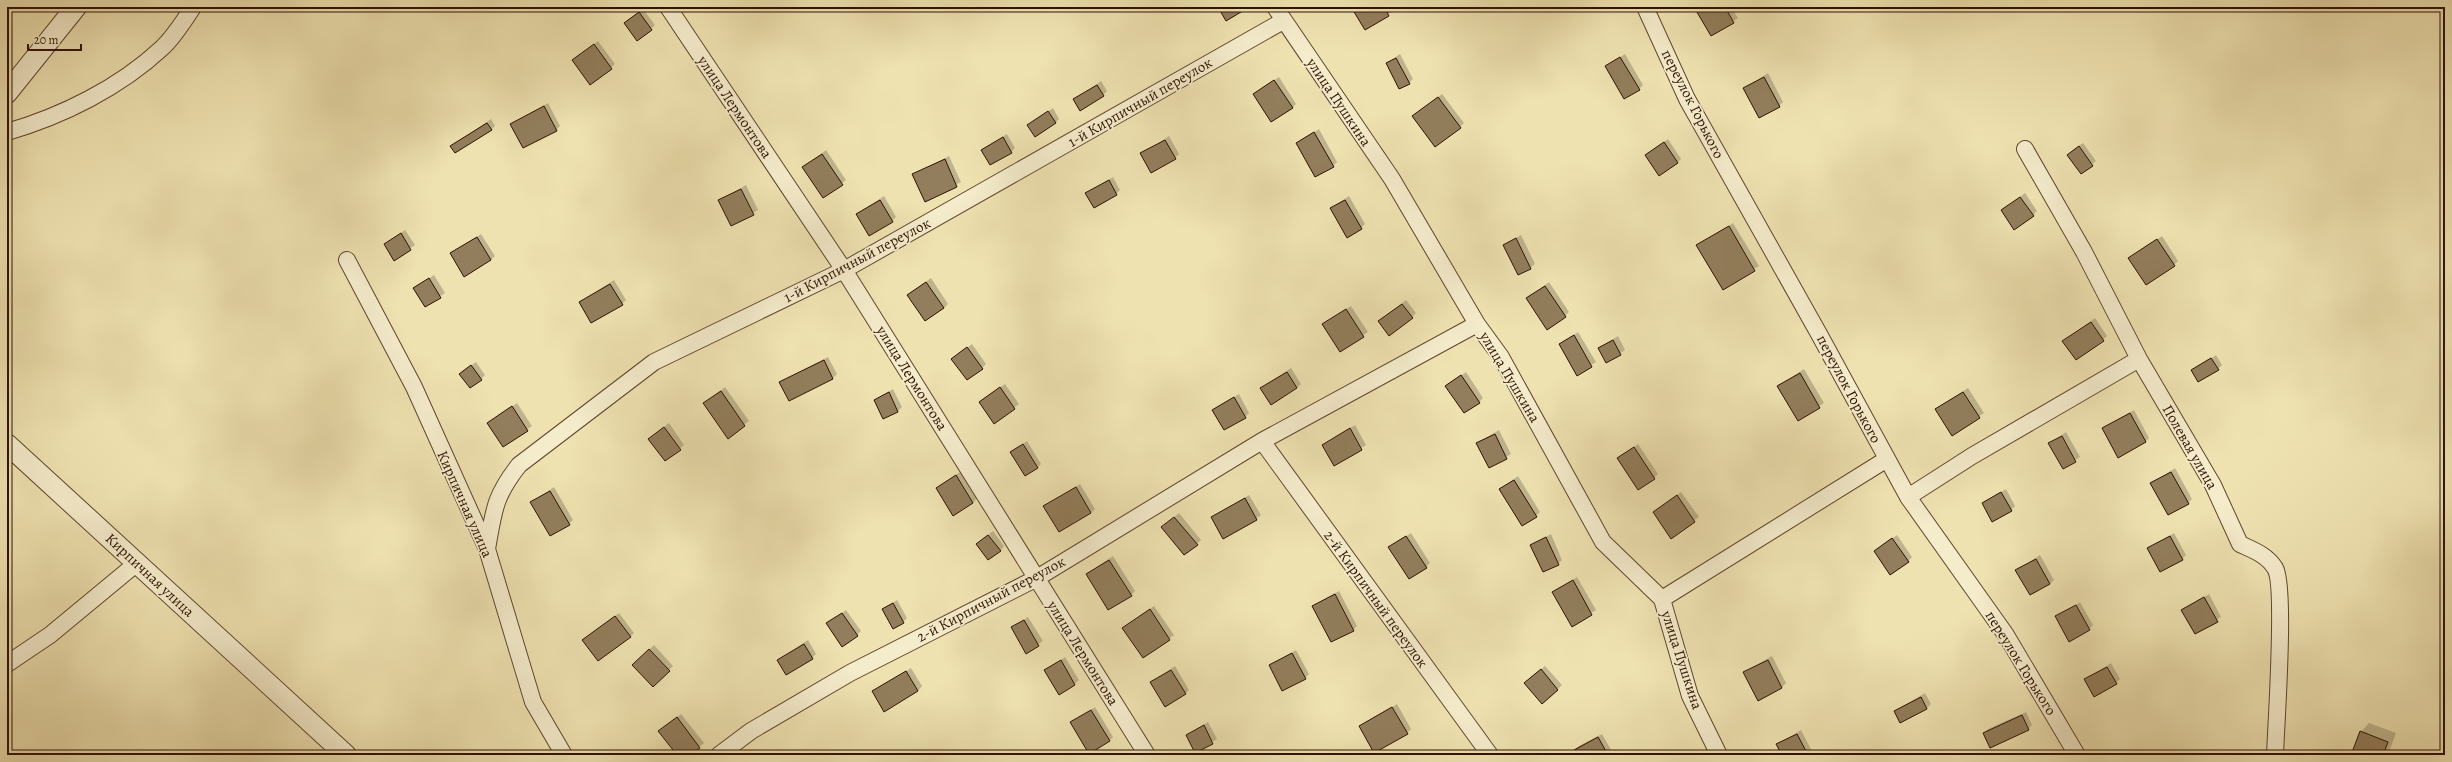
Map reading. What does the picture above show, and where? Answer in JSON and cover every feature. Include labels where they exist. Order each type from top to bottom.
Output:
[{"type":"street","points":[[7,93],[76,7]]},
{"type":"street","points":[[7,132],[30,125],[77,105],[119,81],[162,48],[193,7]]},
{"type":"street","name":"улица Лермонтова","points":[[668,7],[844,270],[1147,755]]},
{"type":"street","name":"улица Пушкина","points":[[1275,7],[1283,21],[1392,179],[1477,324],[1501,357],[1603,542],[1662,599],[1690,696],[1719,755]]},
{"type":"street","name":"переулок Горького","points":[[1645,7],[1687,99],[1908,497],[2006,635],[2077,755]]},
{"type":"street","name":"1-й Кирпичный переулок","points":[[487,549],[494,506],[502,487],[519,465],[654,362],[844,270],[1283,21]]},
{"type":"street","name":"Полевая улица","points":[[2025,149],[2084,252],[2139,359],[2213,485],[2240,544],[2262,554],[2276,569],[2280,608],[2275,755]]},
{"type":"street","name":"Кирпичная улица","points":[[347,260],[414,388],[487,549],[533,702],[564,755]]},
{"type":"street","name":"2-й Кирпичный переулок","points":[[719,755],[751,731],[850,673],[1037,578],[1262,441],[1477,324]]},
{"type":"street","points":[[1908,497],[1972,456],[2139,359]]},
{"type":"street","name":"2-й Кирпичный переулок","points":[[1262,441],[1490,755]]},
{"type":"street","name":"Кирпичная улица","points":[[7,444],[346,755]]},
{"type":"street","points":[[1662,599],[1886,458]]},
{"type":"street","points":[[7,664],[50,635],[137,563]]},
{"type":"building","points":[[1218,7],[1244,7],[1246,9],[1226,21]]},
{"type":"building","points":[[1351,7],[1384,7],[1389,16],[1365,30]]},
{"type":"building","points":[[1694,7],[1725,7],[1734,23],[1711,36]]},
{"type":"building","points":[[639,12],[652,30],[637,41],[624,23]]},
{"type":"building","points":[[594,44],[612,69],[590,85],[572,60]]},
{"type":"building","points":[[1620,57],[1640,90],[1624,99],[1605,66]]},
{"type":"building","points":[[1396,58],[1410,84],[1399,89],[1386,63]]},
{"type":"building","points":[[1764,77],[1780,107],[1759,118],[1743,88]]},
{"type":"building","points":[[1274,80],[1293,108],[1271,122],[1253,94]]},
{"type":"building","points":[[1097,85],[1104,96],[1080,111],[1073,99]]},
{"type":"building","points":[[1438,97],[1461,128],[1435,147],[1412,116]]},
{"type":"building","points":[[544,106],[557,131],[523,148],[510,124]]},
{"type":"building","points":[[1048,111],[1056,123],[1035,137],[1027,125]]},
{"type":"building","points":[[487,123],[492,130],[455,153],[450,146]]},
{"type":"building","points":[[1314,132],[1334,167],[1315,177],[1296,143]]},
{"type":"building","points":[[1003,137],[1012,153],[990,165],[981,150]]},
{"type":"building","points":[[1165,140],[1176,159],[1151,173],[1140,153]]},
{"type":"building","points":[[1664,142],[1678,163],[1659,176],[1645,155]]},
{"type":"building","points":[[2079,146],[2093,166],[2081,174],[2067,155]]},
{"type":"building","points":[[822,154],[843,185],[823,198],[802,167]]},
{"type":"building","points":[[945,159],[957,187],[925,202],[912,174]]},
{"type":"building","points":[[1109,180],[1117,195],[1094,208],[1085,193]]},
{"type":"building","points":[[741,189],[754,215],[731,226],[718,200]]},
{"type":"building","points":[[2020,197],[2034,216],[2014,230],[2001,210]]},
{"type":"building","points":[[880,200],[893,222],[869,236],[856,214]]},
{"type":"building","points":[[1345,200],[1362,229],[1347,238],[1330,208]]},
{"type":"building","points":[[1729,226],[1755,271],[1723,290],[1696,245]]},
{"type":"building","points":[[401,233],[411,250],[394,261],[384,244]]},
{"type":"building","points":[[477,237],[491,260],[464,277],[450,253]]},
{"type":"building","points":[[1516,238],[1531,269],[1518,275],[1503,245]]},
{"type":"building","points":[[2157,239],[2175,266],[2146,285],[2128,258]]},
{"type":"building","points":[[429,278],[441,298],[425,307],[413,288]]},
{"type":"building","points":[[926,282],[944,308],[925,321],[907,295]]},
{"type":"building","points":[[610,284],[623,305],[591,323],[579,302]]},
{"type":"building","points":[[1545,286],[1566,317],[1547,330],[1526,298]]},
{"type":"building","points":[[1402,304],[1413,318],[1389,336],[1378,321]]},
{"type":"building","points":[[1346,309],[1364,337],[1340,352],[1322,324]]},
{"type":"building","points":[[2091,322],[2104,341],[2076,360],[2062,341]]},
{"type":"building","points":[[1574,335],[1592,367],[1577,376],[1559,344]]},
{"type":"building","points":[[1613,340],[1621,355],[1606,363],[1598,348]]},
{"type":"building","points":[[967,347],[983,369],[967,380],[951,359]]},
{"type":"building","points":[[2211,358],[2219,370],[2198,382],[2191,370]]},
{"type":"building","points":[[824,360],[833,379],[789,401],[779,382]]},
{"type":"building","points":[[471,365],[482,380],[470,388],[459,374]]},
{"type":"building","points":[[1287,372],[1297,388],[1271,405],[1260,388]]},
{"type":"building","points":[[1800,373],[1820,408],[1798,421],[1777,386]]},
{"type":"building","points":[[1461,375],[1480,403],[1464,413],[1445,386]]},
{"type":"building","points":[[1000,387],[1015,409],[994,424],[979,402]]},
{"type":"building","points":[[721,391],[745,426],[728,439],[703,403]]},
{"type":"building","points":[[889,392],[898,412],[883,419],[874,400]]},
{"type":"building","points":[[1963,392],[1980,418],[1952,436],[1935,409]]},
{"type":"building","points":[[1234,397],[1246,418],[1224,430],[1212,410]]},
{"type":"building","points":[[512,406],[528,431],[503,447],[487,423]]},
{"type":"building","points":[[2130,413],[2146,442],[2118,458],[2102,428]]},
{"type":"building","points":[[664,427],[681,450],[665,461],[648,439]]},
{"type":"building","points":[[1350,428],[1362,450],[1334,466],[1322,445]]},
{"type":"building","points":[[1495,434],[1507,459],[1489,468],[1476,443]]},
{"type":"building","points":[[2062,436],[2076,462],[2063,469],[2048,443]]},
{"type":"building","points":[[1023,444],[1038,468],[1025,476],[1010,452]]},
{"type":"building","points":[[1634,447],[1655,479],[1638,490],[1617,458]]},
{"type":"building","points":[[2171,472],[2189,504],[2168,515],[2150,483]]},
{"type":"building","points":[[956,475],[973,503],[953,516],[936,488]]},
{"type":"building","points":[[1514,480],[1537,517],[1522,526],[1499,489]]},
{"type":"building","points":[[1076,487],[1091,513],[1059,532],[1043,506]]},
{"type":"building","points":[[550,491],[570,525],[550,536],[530,502]]},
{"type":"building","points":[[2001,492],[2012,511],[1992,522],[1982,503]]},
{"type":"building","points":[[1677,495],[1695,522],[1671,539],[1653,512]]},
{"type":"building","points":[[1245,498],[1257,520],[1223,539],[1211,517]]},
{"type":"building","points":[[1174,517],[1198,545],[1184,555],[1161,527]]},
{"type":"building","points":[[988,535],[1001,551],[988,560],[976,544]]},
{"type":"building","points":[[1406,536],[1427,568],[1409,579],[1388,547]]},
{"type":"building","points":[[2170,536],[2183,560],[2160,572],[2147,548]]},
{"type":"building","points":[[1546,537],[1559,565],[1543,572],[1530,545]]},
{"type":"building","points":[[1892,538],[1909,562],[1890,575],[1874,551]]},
{"type":"building","points":[[2036,559],[2050,584],[2030,595],[2015,570]]},
{"type":"building","points":[[1109,560],[1132,596],[1108,610],[1086,574]]},
{"type":"building","points":[[1573,580],[1592,615],[1572,627],[1552,592]]},
{"type":"building","points":[[1335,594],[1354,631],[1331,642],[1312,606]]},
{"type":"building","points":[[2204,597],[2218,622],[2195,634],[2181,610]]},
{"type":"building","points":[[893,603],[904,623],[893,629],[882,609]]},
{"type":"building","points":[[2076,605],[2090,630],[2069,642],[2055,616]]},
{"type":"building","points":[[1150,609],[1170,640],[1143,658],[1122,628]]},
{"type":"building","points":[[842,613],[858,636],[842,647],[826,623]]},
{"type":"building","points":[[615,616],[631,637],[598,661],[582,640]]},
{"type":"building","points":[[1024,620],[1039,646],[1026,654],[1011,627]]},
{"type":"building","points":[[804,644],[813,659],[786,675],[777,660]]},
{"type":"building","points":[[649,649],[670,671],[653,687],[632,665]]},
{"type":"building","points":[[1292,653],[1306,679],[1282,691],[1269,665]]},
{"type":"building","points":[[1061,660],[1075,685],[1059,695],[1044,670]]},
{"type":"building","points":[[1768,660],[1782,688],[1758,701],[1743,672]]},
{"type":"building","points":[[2107,667],[2117,684],[2094,697],[2084,679]]},
{"type":"building","points":[[1541,669],[1558,690],[1542,704],[1524,683]]},
{"type":"building","points":[[1171,670],[1186,694],[1165,707],[1150,682]]},
{"type":"building","points":[[906,671],[918,691],[884,712],[872,691]]},
{"type":"building","points":[[1921,697],[1927,709],[1900,723],[1894,711]]},
{"type":"building","points":[[1392,707],[1408,734],[1374,753],[1359,726]]},
{"type":"building","points":[[1091,710],[1110,741],[1089,754],[1070,722]]},
{"type":"building","points":[[2022,715],[2029,730],[1990,748],[1983,733]]},
{"type":"building","points":[[677,717],[700,748],[690,755],[677,755],[658,731]]},
{"type":"building","points":[[1204,725],[1213,744],[1195,753],[1186,735]]},
{"type":"building","points":[[2360,731],[2388,742],[2383,755],[2351,755]]},
{"type":"building","points":[[1797,734],[1808,755],[1782,755],[1776,744]]},
{"type":"building","points":[[1598,737],[1608,755],[1577,755],[1574,750]]},
{"type":"railway","points":[[7,753],[15,755]]}]
